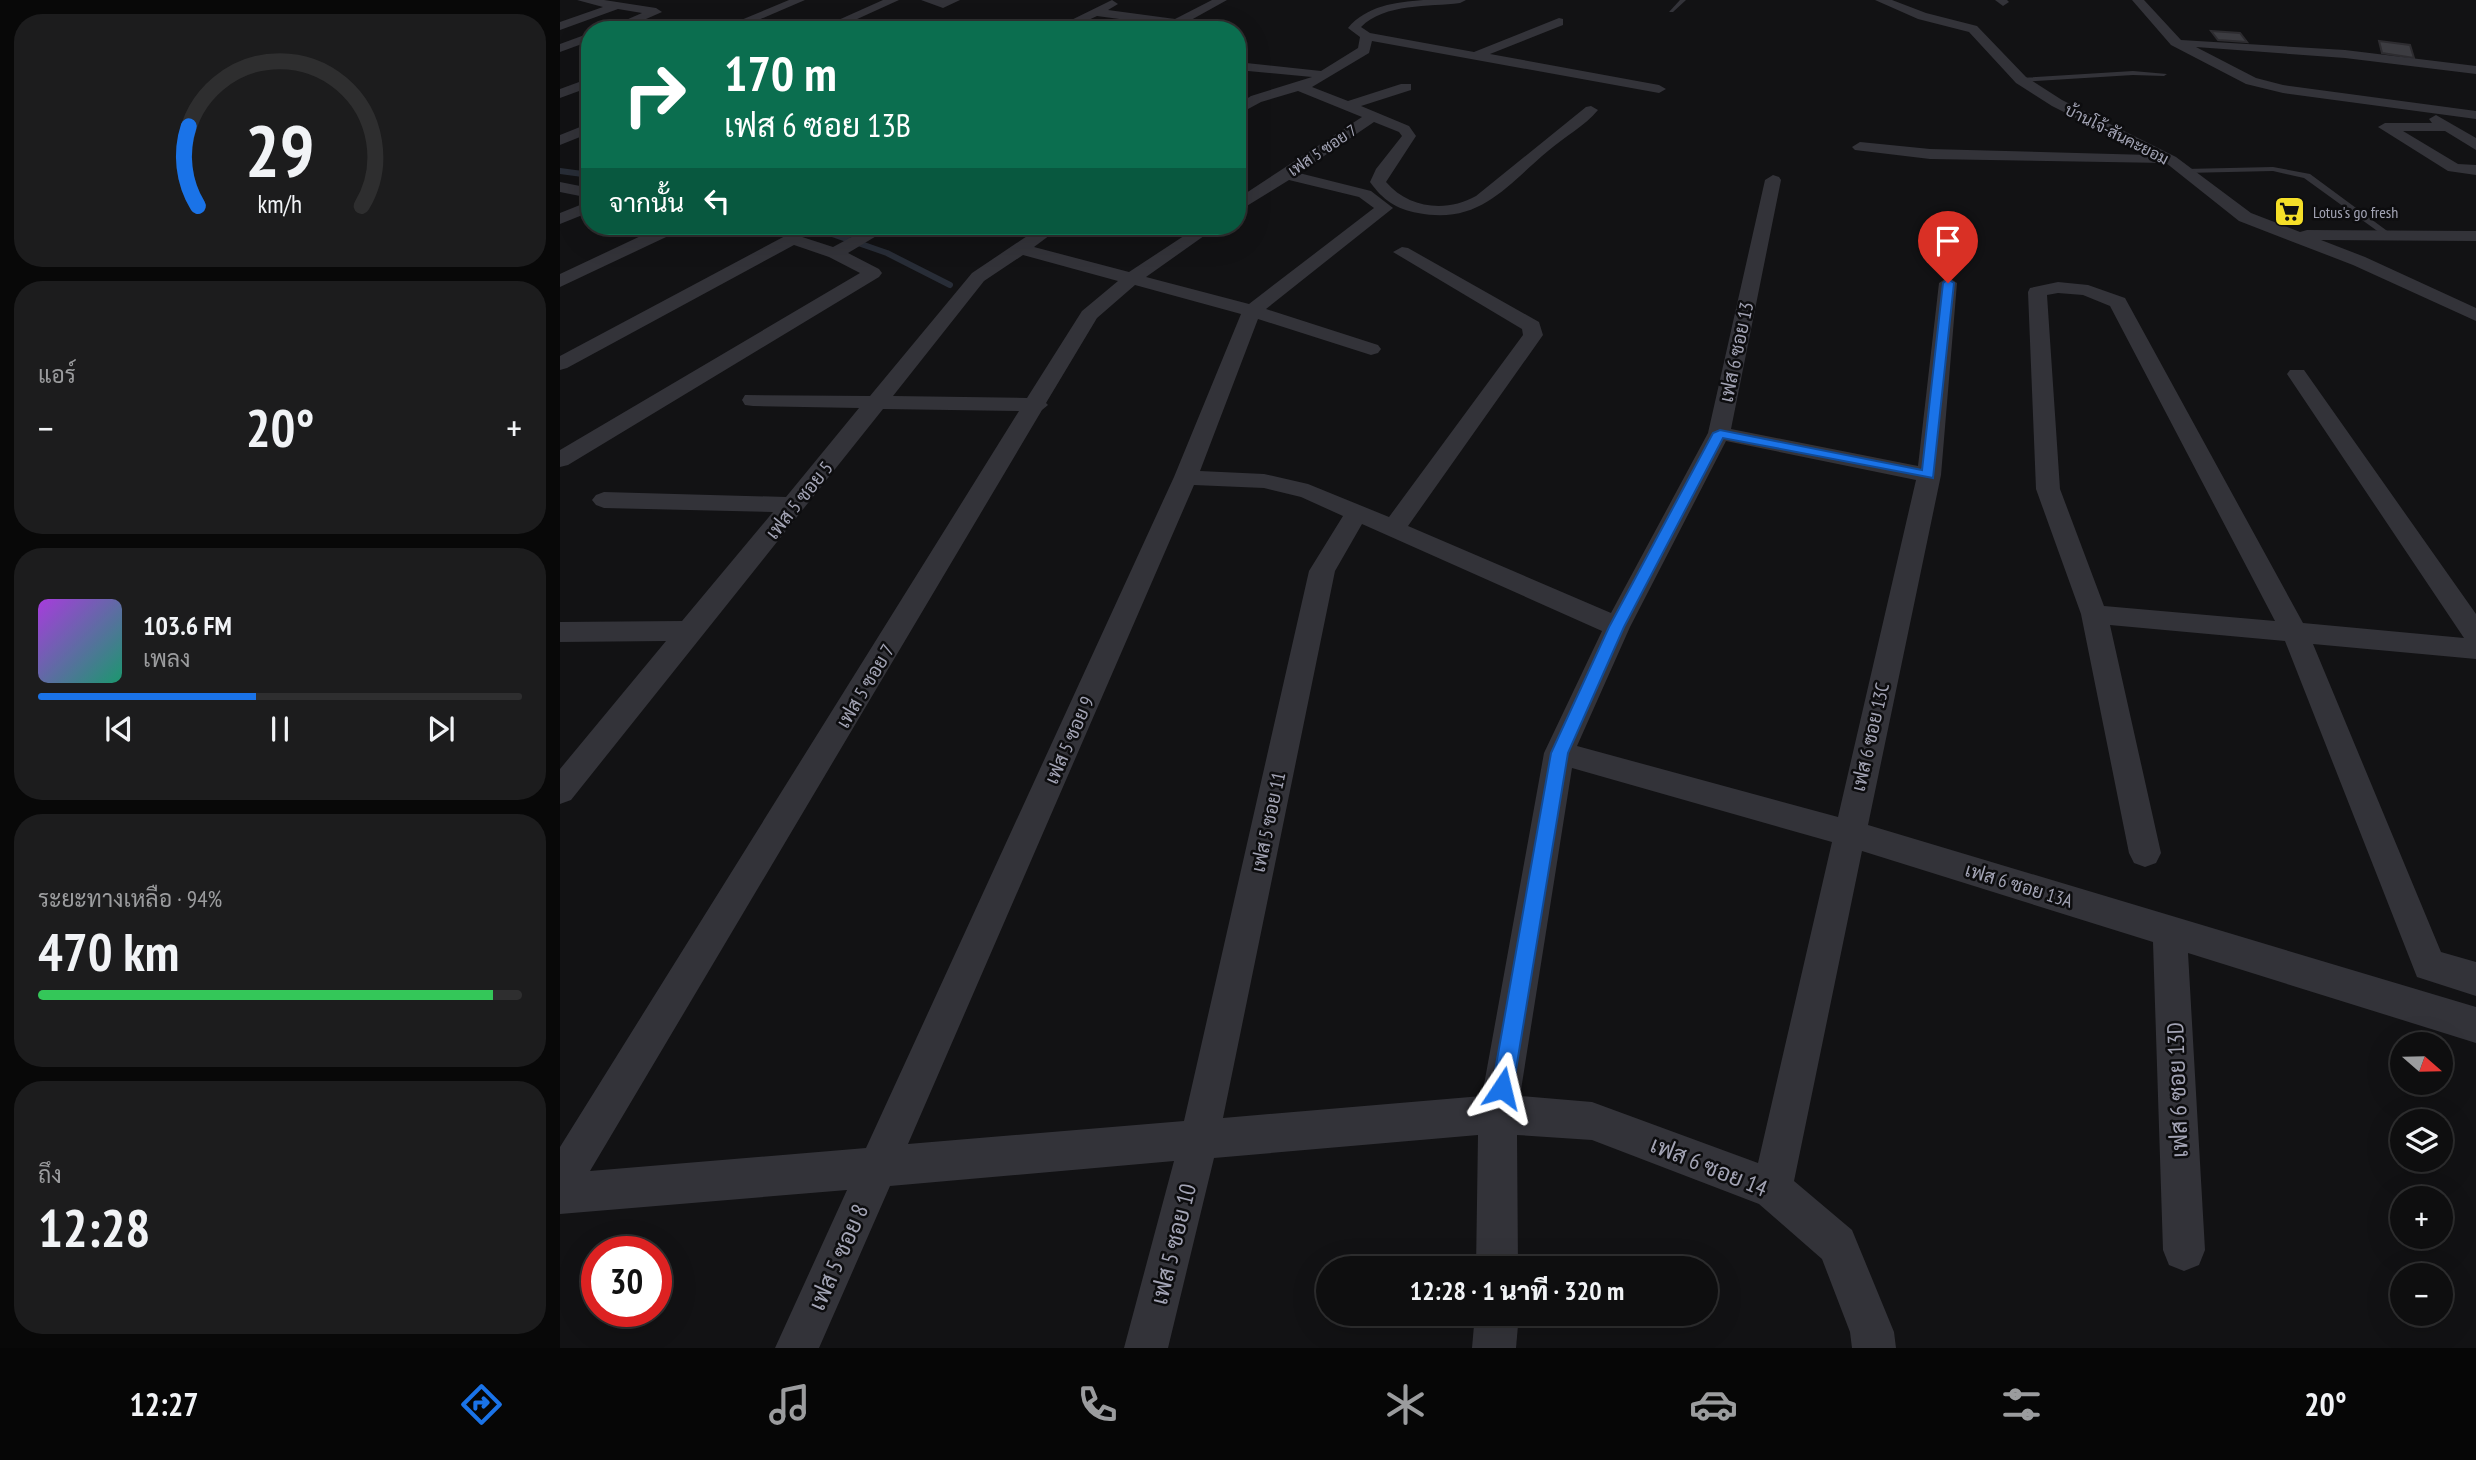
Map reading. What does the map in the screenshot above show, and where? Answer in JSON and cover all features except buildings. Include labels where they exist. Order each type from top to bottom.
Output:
[{"type":"street","points":[[583,0],[656,12],[632,21]]},
{"type":"street","points":[[746,21],[799,0]]},
{"type":"street","points":[[843,21],[892,0]]},
{"type":"street","points":[[927,0],[943,4],[954,0]]},
{"type":"street","points":[[1076,21],[1120,0]]},
{"type":"street","points":[[1181,21],[1221,0]]},
{"type":"street","points":[[1458,0],[1381,10],[1360,20],[1354,28],[1366,36],[1659,89]]},
{"type":"street","name":"บ้านโจ้-สันคะยอม","points":[[1881,0],[1922,16],[1973,29],[2021,80],[2066,108],[2171,160],[2245,217],[2359,261],[2476,315]]},
{"type":"street","points":[[2138,0],[2175,43],[2250,81],[2283,89],[2476,115]]},
{"type":"street","points":[[560,26],[618,5]]},
{"type":"street","points":[[1095,12],[1162,21]]},
{"type":"street","points":[[1477,55],[1559,22]]},
{"type":"street","points":[[1246,105],[1296,85],[1313,82],[1327,74],[1364,50],[1366,36]]},
{"type":"street","points":[[560,48],[581,40]]},
{"type":"street","points":[[2175,43],[2345,54],[2476,70]]},
{"type":"street","points":[[1246,67],[1327,74]]},
{"type":"street","points":[[560,93],[581,85]]},
{"type":"street","name":"เฟส 5 ซอย 7","points":[[1296,85],[1373,116]]},
{"type":"street","points":[[1347,106],[1406,87]]},
{"type":"street","points":[[1373,116],[1404,129],[1409,136],[1405,144],[1382,167],[1378,182],[1400,203],[1428,209],[1471,205],[1496,188],[1591,110]]},
{"type":"street","name":"เฟส 5 ซอย 7","points":[[1246,201],[1373,116]]},
{"type":"street","points":[[2476,145],[2442,123],[2385,127],[2454,168],[2476,170]]},
{"type":"street","points":[[560,140],[581,131]]},
{"type":"street","points":[[1860,147],[1930,154],[2171,160]]},
{"type":"street","points":[[1252,311],[1385,208],[1365,194],[1286,174]]},
{"type":"street","name":"เฟส 6 ซอย 13","points":[[1497,1256],[1498,1114],[1559,753],[1617,627],[1720,433],[1773,180]]},
{"type":"street","points":[[560,187],[581,192]]},
{"type":"street","points":[[560,219],[581,200]]},
{"type":"street","points":[[560,281],[656,235]]},
{"type":"street","points":[[835,253],[868,235]]},
{"type":"street","name":"เฟส 5 ซอย 5","points":[[560,792],[978,277],[1039,235]]},
{"type":"street","name":"เฟส 5 ซอย 7","points":[[560,1184],[1089,316],[1132,278],[1196,235]]},
{"type":"street","points":[[2289,235],[2476,236]]},
{"type":"street","points":[[560,364],[793,239],[835,253],[873,273],[560,460]]},
{"type":"street","points":[[1018,248],[1252,311],[1371,349]]},
{"type":"street","points":[[1393,529],[1533,335],[1532,326],[1402,252]]},
{"type":"street","name":"เฟส 6 ซอย 13C","points":[[1773,1189],[1848,833],[1928,475],[1948,283]]},
{"type":"street","points":[[2145,853],[2094,614],[2048,489],[2037,292],[2053,286],[2078,288],[2118,302],[2295,633],[2430,965],[2476,979]]},
{"type":"street","name":"เฟส 5 ซอย 9","points":[[879,1167],[1186,477],[1252,311]]},
{"type":"street","points":[[2297,374],[2476,635]]},
{"type":"street","points":[[753,400],[1037,405]]},
{"type":"street","points":[[1720,433],[1928,475]]},
{"type":"street","points":[[1186,477],[1264,481],[1308,491],[1617,627]]},
{"type":"street","points":[[604,500],[794,505]]},
{"type":"street","name":"เฟส 5 ซอย 11","points":[[1199,1140],[1322,571],[1357,512]]},
{"type":"street","points":[[2094,614],[2476,649]]},
{"type":"street","points":[[560,632],[691,631]]},
{"type":"street","name":"เฟส 6 ซอย 13A","points":[[1559,753],[1848,833],[2476,1025]]},
{"type":"street","name":"เฟส 6 ซอย 13D","points":[[2170,931],[2184,1250]]},
{"type":"street","name":"เฟส 6 ซอย 14","points":[[560,1194],[1498,1114],[1592,1121],[1773,1189],[1836,1245],[1872,1332],[1874,1348]]},
{"type":"street","name":"เฟส 5 ซอย 10","points":[[1146,1348],[1199,1140]]},
{"type":"street","name":"เฟส 5 ซอย 8","points":[[797,1348],[879,1167]]},
{"type":"street","points":[[1494,1348],[1496,1326]]},
{"type":"lane","points":[[1671,11],[1683,0]]},
{"type":"lane","points":[[2021,80],[2133,73],[2164,74]]},
{"type":"lane","points":[[2185,171],[2273,169],[2307,176],[2390,236]]},
{"type":"waterway","points":[[560,171],[581,174]]},
{"type":"waterway","points":[[835,235],[887,253],[950,285]]},
{"type":"place","name":"Lotus's go fresh","points":[[2290,212]]},
{"type":"route","points":[[1502,1088],[1559,753],[1617,627],[1720,433],[1928,475],[1948,283]]}]
